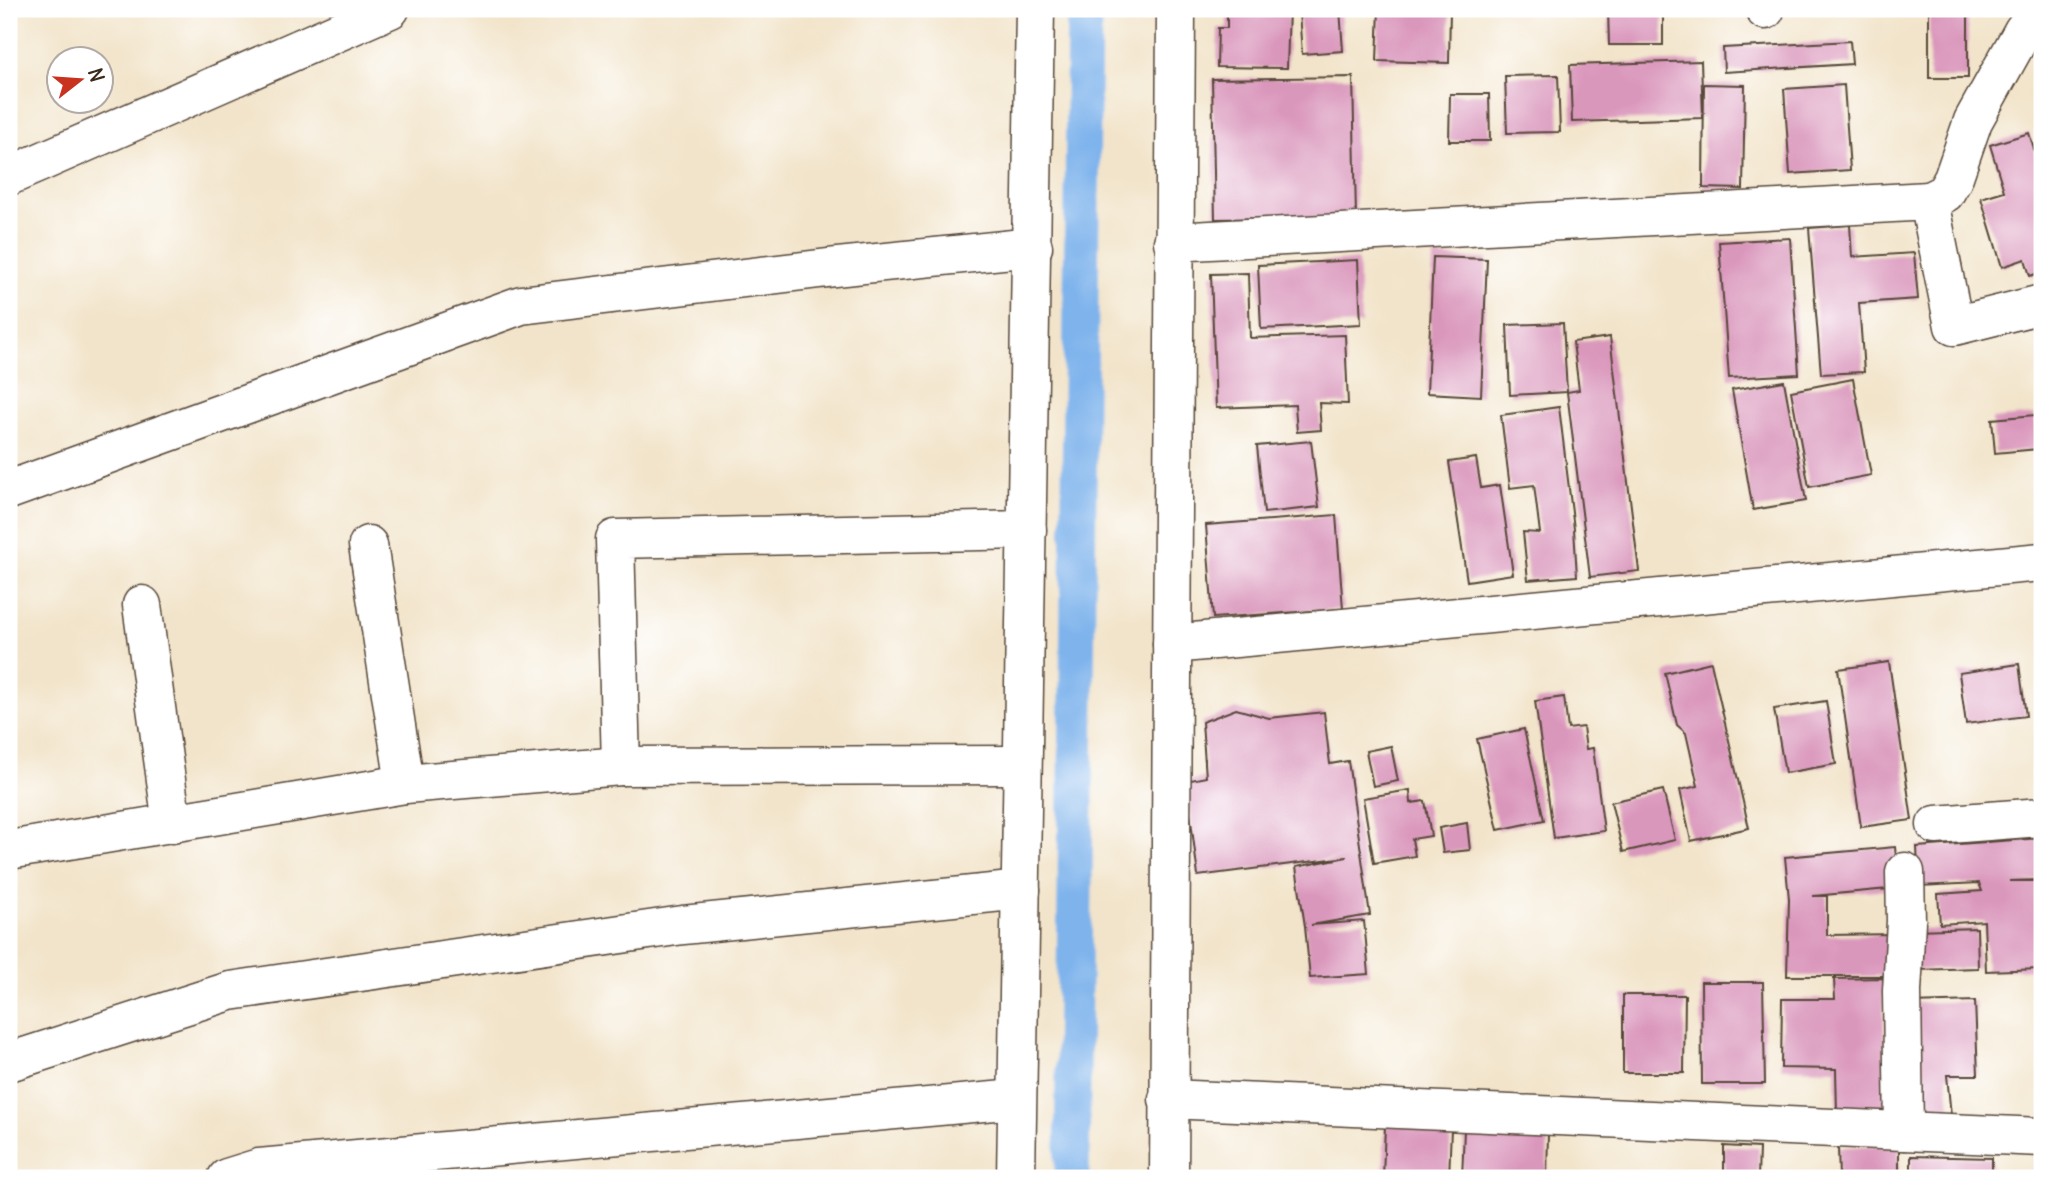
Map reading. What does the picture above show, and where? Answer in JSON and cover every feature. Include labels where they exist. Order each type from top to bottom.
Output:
[{"type":"street","points":[[13,165],[390,9]]},
{"type":"street","points":[[1016,1178],[1035,9]]},
{"type":"street","points":[[1169,1178],[1173,242],[1177,9]]},
{"type":"street","points":[[1173,242],[1929,201],[1945,193],[1953,179],[1973,121],[2023,31],[2039,9]]},
{"type":"street","points":[[1929,201],[1954,326],[2042,304]]},
{"type":"street","points":[[9,490],[521,305],[836,267],[1033,247]]},
{"type":"street","points":[[621,766],[615,539],[1027,530]]},
{"type":"street","points":[[368,545],[405,784]]},
{"type":"street","points":[[1172,644],[2042,562]]},
{"type":"street","points":[[142,605],[172,824]]},
{"type":"street","points":[[9,850],[405,784],[621,766],[1022,765]]},
{"type":"street","points":[[1936,825],[2042,817]]},
{"type":"street","points":[[1905,872],[1906,921],[1902,991],[1905,1131]]},
{"type":"street","points":[[9,1062],[230,991],[683,925],[1021,890]]},
{"type":"street","points":[[227,1178],[272,1166],[1016,1099]]},
{"type":"street","points":[[1168,1099],[2042,1137]]},
{"type":"building","points":[[1227,9],[1289,9],[1287,68],[1217,67],[1218,28],[1227,28]]},
{"type":"building","points":[[1340,9],[1343,51],[1302,54],[1299,12]]},
{"type":"building","points":[[1379,9],[1450,9],[1449,63],[1377,61]]},
{"type":"building","points":[[1608,9],[1663,9],[1663,45],[1609,45]]},
{"type":"building","points":[[1929,9],[1968,9],[1968,78],[1929,78]]},
{"type":"building","points":[[1850,41],[1852,64],[1724,72],[1723,48]]},
{"type":"building","points":[[1701,61],[1703,118],[1572,122],[1570,65]]},
{"type":"building","points":[[1558,75],[1560,132],[1507,133],[1505,76]]},
{"type":"building","points":[[1353,77],[1356,217],[1215,219],[1212,79]]},
{"type":"building","points":[[1704,84],[1745,85],[1743,189],[1703,188]]},
{"type":"building","points":[[1844,85],[1850,170],[1790,174],[1784,89]]},
{"type":"building","points":[[1450,94],[1489,94],[1490,141],[1449,141]]},
{"type":"building","points":[[2029,133],[2042,175],[2042,272],[2030,276],[2025,259],[2002,267],[1981,198],[2004,191],[1990,145]]},
{"type":"building","points":[[1850,225],[1852,257],[1914,253],[1918,299],[1859,303],[1864,372],[1821,374],[1809,228]]},
{"type":"building","points":[[1790,238],[1799,374],[1729,378],[1719,242]]},
{"type":"building","points":[[1433,257],[1487,259],[1481,396],[1427,393]]},
{"type":"building","points":[[1358,260],[1361,324],[1261,329],[1258,265]]},
{"type":"building","points":[[1248,273],[1250,338],[1345,335],[1348,404],[1319,403],[1321,430],[1297,432],[1295,405],[1216,408],[1211,274]]},
{"type":"building","points":[[1563,323],[1567,392],[1510,395],[1507,325]]},
{"type":"building","points":[[1610,337],[1639,571],[1590,577],[1567,392],[1579,390],[1573,342]]},
{"type":"building","points":[[1853,379],[1871,475],[1809,487],[1791,391]]},
{"type":"building","points":[[1784,381],[1806,501],[1753,510],[1732,390]]},
{"type":"building","points":[[1559,407],[1577,576],[1528,580],[1523,532],[1540,533],[1534,485],[1510,488],[1501,415]]},
{"type":"building","points":[[2035,415],[2038,449],[1995,453],[1992,419]]},
{"type":"building","points":[[1311,441],[1319,507],[1264,513],[1257,446]]},
{"type":"building","points":[[1476,458],[1481,488],[1500,485],[1513,574],[1467,581],[1449,462]]},
{"type":"building","points":[[1336,515],[1343,609],[1213,618],[1206,525]]},
{"type":"building","points":[[1711,662],[1749,828],[1691,841],[1680,790],[1698,786],[1686,733],[1677,725],[1665,673]]},
{"type":"building","points":[[1889,662],[1912,820],[1861,827],[1838,669]]},
{"type":"building","points":[[2019,664],[2026,716],[1966,724],[1959,673]]},
{"type":"building","points":[[1564,697],[1568,729],[1583,727],[1586,749],[1593,748],[1604,831],[1554,838],[1535,701]]},
{"type":"building","points":[[1826,701],[1836,764],[1785,773],[1774,709]]},
{"type":"building","points":[[1236,709],[1269,718],[1324,712],[1330,764],[1348,761],[1370,915],[1311,925],[1364,921],[1369,974],[1310,978],[1296,867],[1347,857],[1198,876],[1186,781],[1206,777],[1202,722]]},
{"type":"building","points":[[1524,729],[1544,820],[1498,830],[1477,739]]},
{"type":"building","points":[[1391,746],[1398,781],[1373,786],[1366,751]]},
{"type":"building","points":[[1410,790],[1411,803],[1425,801],[1431,836],[1412,839],[1415,856],[1374,863],[1363,798]]},
{"type":"building","points":[[1663,790],[1675,840],[1623,852],[1611,802]]},
{"type":"building","points":[[1467,823],[1470,850],[1443,853],[1439,828]]},
{"type":"building","points":[[2042,838],[2042,880],[2009,881],[2038,881],[2042,969],[1986,971],[1984,921],[1940,924],[1938,894],[1982,891],[1979,883],[1919,886],[1917,847]]},
{"type":"building","points":[[1895,847],[1899,888],[1813,896],[1827,896],[1827,935],[1900,934],[1901,976],[1787,976],[1789,899],[1785,857]]},
{"type":"building","points":[[1977,928],[1978,968],[1917,970],[1916,930]]},
{"type":"building","points":[[1883,978],[1886,1114],[1837,1114],[1836,1069],[1781,1068],[1782,999],[1835,999],[1834,979]]},
{"type":"building","points":[[1701,982],[1763,982],[1765,1084],[1702,1084]]},
{"type":"building","points":[[1623,995],[1685,995],[1684,1073],[1623,1073]]},
{"type":"building","points":[[1975,1001],[1978,1075],[1947,1075],[1951,1116],[1921,1119],[1912,1003]]},
{"type":"building","points":[[1385,1125],[1451,1128],[1449,1178],[1383,1178]]},
{"type":"building","points":[[1464,1130],[1548,1133],[1547,1178],[1462,1178]]},
{"type":"building","points":[[1724,1146],[1759,1148],[1758,1178],[1724,1178]]},
{"type":"building","points":[[1899,1146],[1899,1178],[1839,1178],[1838,1147]]},
{"type":"building","points":[[1911,1156],[1992,1158],[1992,1178],[1911,1178]]},
{"type":"waterway","points":[[1072,1178],[1084,9]]}]
